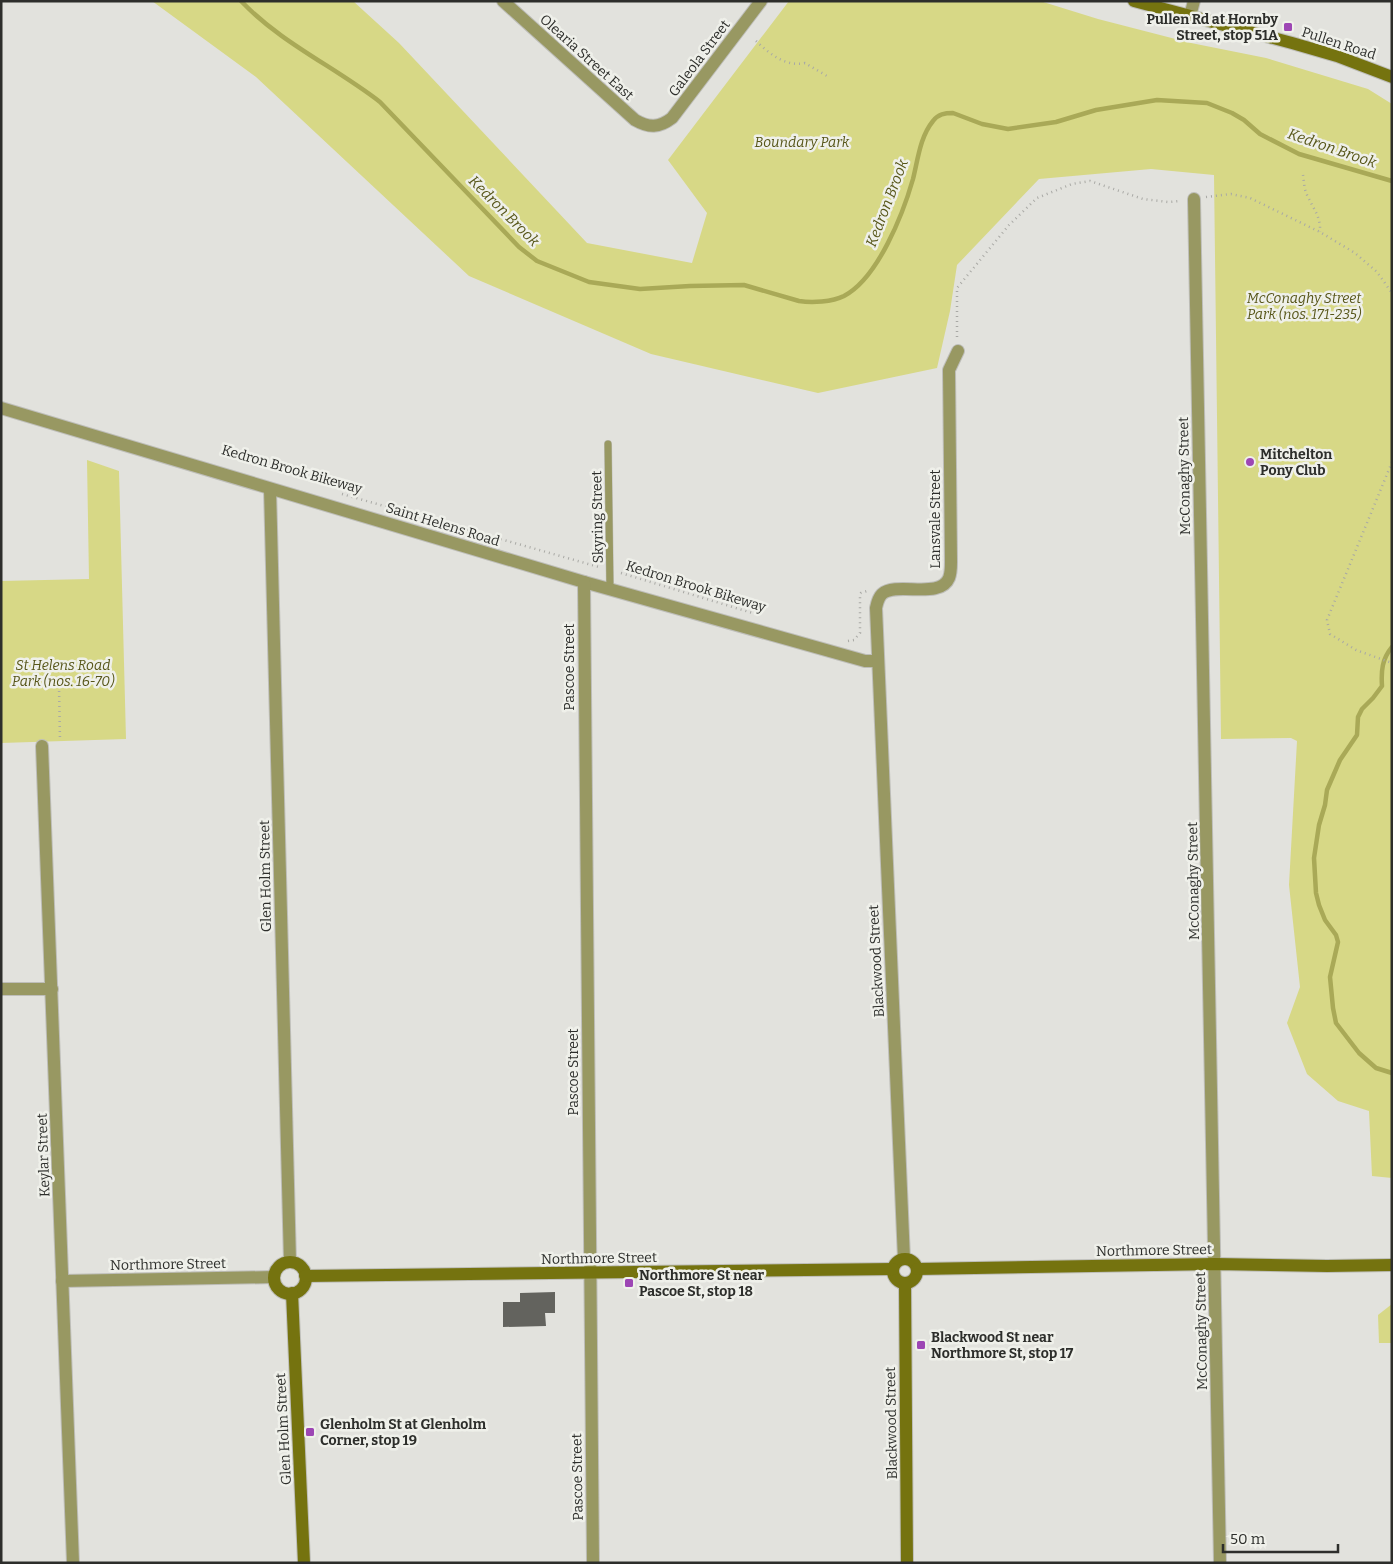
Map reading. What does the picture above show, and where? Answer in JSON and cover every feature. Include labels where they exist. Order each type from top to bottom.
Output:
[{"type":"street","name":"Olearia Street East","points":[[503,1],[635,120],[645,126],[656,126]]},
{"type":"street","name":"Galeola Street","points":[[656,126],[666,123],[672,118],[761,1]]},
{"type":"street","name":"Pullen Road","points":[[1134,1],[1337,56],[1392,77]]},
{"type":"street","points":[[1190,16],[1194,1]]},
{"type":"street","name":"McConaghy Street","points":[[1194,199],[1220,1563]]},
{"type":"street","name":"Lansvale Street","points":[[883,593],[892,590],[936,588],[943,585],[949,578],[951,562],[949,370],[958,351]]},
{"type":"street","name":"Saint Helens Road","points":[[1,408],[584,582],[865,662],[878,661]]},
{"type":"street","name":"Glen Holm Street","points":[[270,488],[290,1262]]},
{"type":"street","name":"Pascoe Street","points":[[584,582],[592,1563]]},
{"type":"street","points":[[878,661],[876,608],[878,600],[883,593]]},
{"type":"street","name":"Blackwood Street","points":[[878,661],[904,1259]]},
{"type":"street","name":"Keylar Street","points":[[42,746],[73,1563]]},
{"type":"street","points":[[1,989],[52,988]]},
{"type":"street","points":[[904,1259],[912,1261],[917,1269],[914,1279],[905,1283],[895,1278],[893,1269],[898,1261],[904,1259]]},
{"type":"street","points":[[290,1262],[301,1267],[305,1276],[302,1288],[292,1294],[280,1290],[275,1284],[274,1277],[279,1266],[290,1262]]},
{"type":"street","name":"Northmore Street","points":[[917,1269],[1215,1264],[1392,1265]]},
{"type":"street","name":"Northmore Street","points":[[305,1276],[893,1269]]},
{"type":"street","name":"Northmore Street","points":[[62,1281],[274,1277]]},
{"type":"street","name":"Blackwood Street","points":[[905,1283],[908,1563]]},
{"type":"street","name":"Glen Holm Street","points":[[292,1294],[304,1563]]},
{"type":"lane","name":"Skyring Street","points":[[608,444],[610,589]]},
{"type":"path","points":[[756,41],[768,53],[782,61],[798,64],[806,63],[827,76]]},
{"type":"path","points":[[1303,175],[1306,193],[1317,213],[1320,232]]},
{"type":"path","points":[[958,351],[956,321],[958,288],[1009,225],[1037,198],[1072,184],[1090,181],[1143,199],[1168,202],[1231,194],[1250,198],[1320,232],[1355,253],[1377,272],[1392,293]]},
{"type":"path","points":[[1392,462],[1327,620],[1330,634],[1356,650],[1392,663]]},
{"type":"path","name":"Kedron Brook Bikeway","points":[[334,492],[610,570],[761,616]]},
{"type":"path","points":[[846,642],[854,640],[860,633],[860,596],[862,592],[883,593]]},
{"type":"path","points":[[59,686],[60,741]]},
{"type":"green space","points":[[152,1],[353,1],[399,43],[587,243],[692,263],[707,213],[668,160],[789,1],[1040,1],[1098,19],[1191,43],[1266,58],[1368,89],[1392,104],[1392,1178],[1372,1176],[1369,1111],[1338,1101],[1307,1074],[1287,1023],[1300,987],[1289,885],[1297,741],[1291,738],[1221,739],[1214,175],[1151,169],[1039,179],[957,265],[950,311],[937,368],[818,393],[651,354],[469,276],[256,77]]},
{"type":"green space","name":"St Helens Road Park (nos. 16-70)","points":[[87,460],[119,471],[126,739],[1,743],[1,581],[89,579]]},
{"type":"green space","points":[[1392,1304],[1392,1343],[1379,1343],[1378,1315]]},
{"type":"building","points":[[555,1292],[555,1313],[545,1313],[546,1326],[503,1327],[503,1302],[520,1302],[520,1293]]},
{"type":"waterway","name":"Kedron Brook","points":[[241,1],[273,30],[380,102],[519,247],[537,261],[589,282],[640,289],[744,285],[804,302],[828,301],[844,296],[868,275],[878,260],[903,210],[925,134],[939,115],[947,113],[953,113],[982,124],[1008,129],[1056,122],[1096,110],[1157,100],[1207,103],[1232,113],[1244,120],[1260,134],[1299,154],[1392,181]]},
{"type":"waterway","name":"Kedron Brook","points":[[1392,647],[1383,665],[1382,686],[1362,709],[1358,717],[1357,735],[1340,760],[1327,790],[1314,858],[1316,893],[1319,905],[1325,920],[1336,935],[1338,942],[1330,977],[1336,1023],[1359,1053],[1376,1068],[1392,1073]]},
{"type":"place","name":"Pullen Rd at Hornby Street, stop 51A","points":[[1288,27]]},
{"type":"place","name":"Mitchelton Pony Club","points":[[1250,462]]},
{"type":"place","name":"Northmore St near Pascoe St, stop 18","points":[[629,1283]]},
{"type":"place","name":"Blackwood St near Northmore St, stop 17","points":[[921,1345]]},
{"type":"place","name":"Glenholm St at Glenholm Corner, stop 19","points":[[310,1432]]},
{"type":"park label","name":"Boundary Park","points":[[802,142]]},
{"type":"park label","name":"McConaghy Street Park (nos. 171-235)","points":[[1304,306]]}]
